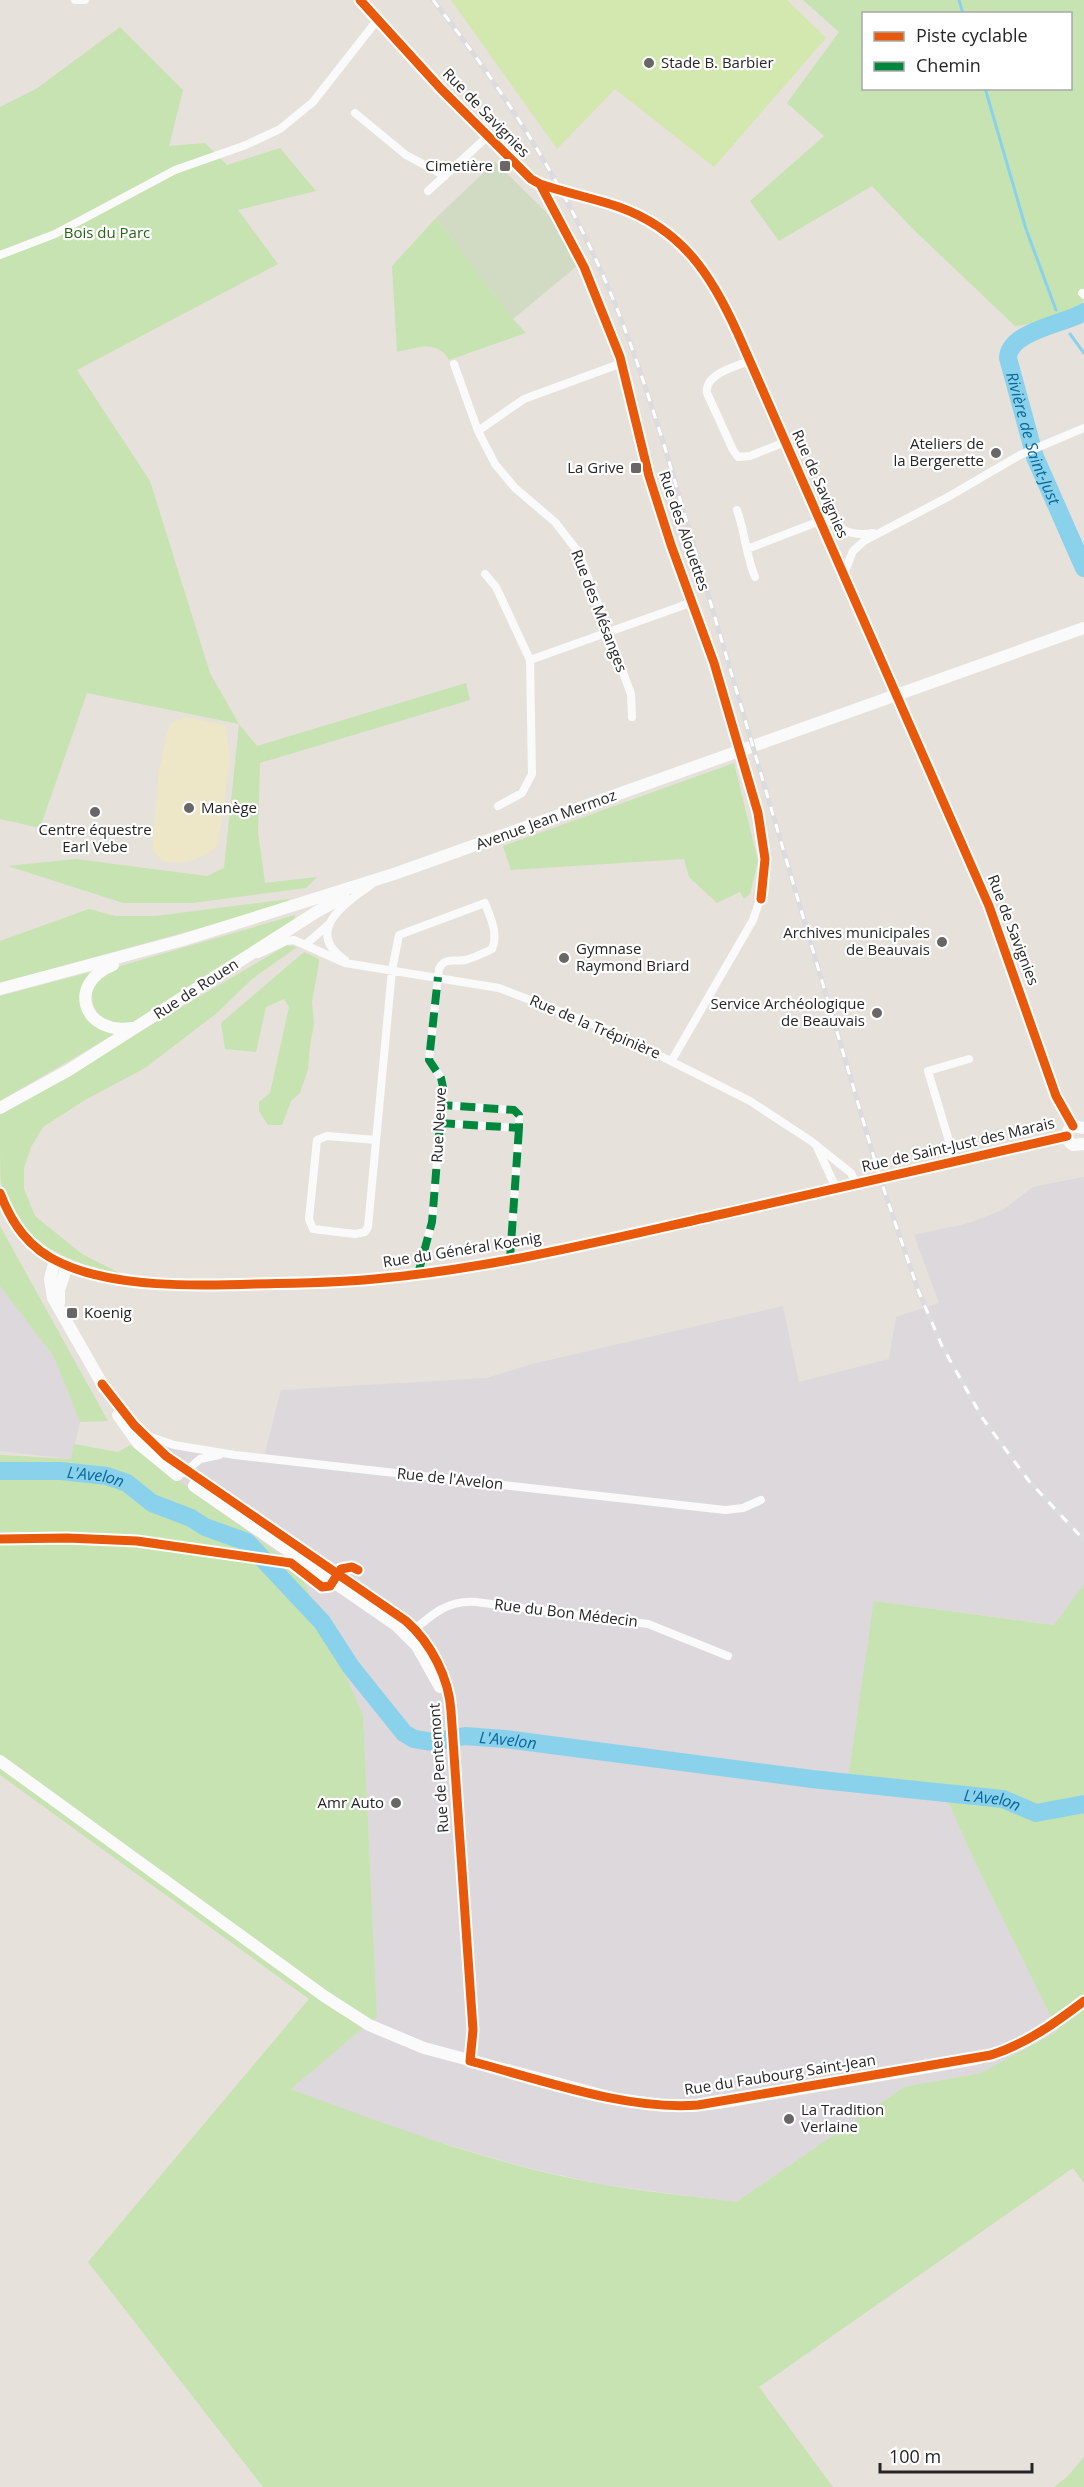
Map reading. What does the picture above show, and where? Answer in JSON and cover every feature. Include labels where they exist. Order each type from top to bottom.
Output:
[{"type":"street","points":[[75,0],[85,0]]},
{"type":"street","name":"Rue de Savignies","points":[[360,0],[524,172],[540,184],[619,207],[642,218],[675,238],[693,255],[713,282],[993,915],[1056,1096],[1075,1130]]},
{"type":"street","points":[[3,254],[55,234],[175,170],[246,145],[280,129],[313,102],[378,19]]},
{"type":"street","points":[[355,113],[406,155],[445,176]]},
{"type":"street","points":[[428,191],[488,136]]},
{"type":"street","name":"Rue des Alouettes","points":[[540,184],[589,277],[622,363],[648,476],[726,698],[763,836],[765,870],[761,899],[748,930],[672,1060]]},
{"type":"street","points":[[749,362],[711,378],[707,385],[707,393],[738,457],[745,458],[785,442]]},
{"type":"street","points":[[478,431],[524,399],[622,363]]},
{"type":"street","name":"Rue des Mésanges","points":[[454,364],[489,455],[502,473],[555,522],[574,546],[587,572],[631,694],[632,717]]},
{"type":"street","points":[[844,574],[850,556],[857,546],[1026,452],[1084,428]]},
{"type":"street","points":[[812,504],[835,525],[849,534],[862,535],[888,529]]},
{"type":"street","points":[[737,510],[755,577]]},
{"type":"street","points":[[747,549],[820,521]]},
{"type":"street","points":[[485,574],[496,587],[530,660],[532,774],[522,793],[498,806]]},
{"type":"street","points":[[530,660],[693,602]]},
{"type":"street","name":"Avenue Jean Mermoz","points":[[0,989],[150,950],[394,874],[1084,628]]},
{"type":"street","name":"Rue de Rouen","points":[[0,1108],[59,1076],[318,911],[394,874]]},
{"type":"street","points":[[305,945],[328,925],[338,908],[375,882]]},
{"type":"street","points":[[376,1140],[327,1136],[317,1140],[309,1219],[313,1229],[355,1234],[366,1229],[376,1140],[392,970],[400,933],[485,903],[493,927],[493,947],[464,960],[443,963],[439,967],[438,977]]},
{"type":"street","points":[[328,925],[328,935],[332,946],[340,956],[354,964]]},
{"type":"street","name":"Rue de la Trépinière","points":[[236,963],[286,941],[296,941],[339,961],[481,984],[509,991],[611,1030],[742,1096],[848,1170],[856,1184]]},
{"type":"street","points":[[137,1027],[116,1029],[99,1024],[88,1011],[86,993],[91,979],[99,972],[150,950]]},
{"type":"street","name":"Rue Neuve","points":[[418,1274],[432,1222],[440,1123],[442,1082],[429,1060],[438,977]]},
{"type":"street","points":[[955,1161],[928,1071],[969,1059]]},
{"type":"street","points":[[441,1105],[514,1110],[519,1115],[510,1259]]},
{"type":"street","points":[[440,1123],[519,1128]]},
{"type":"street","name":"Rue de Saint-Just des Marais","points":[[856,1184],[1075,1130],[1072,1145],[1084,1144]]},
{"type":"street","points":[[815,1145],[836,1188]]},
{"type":"street","name":"Rue du Général Koenig","points":[[67,1266],[121,1279],[186,1285],[356,1281],[418,1274],[510,1259],[856,1184]]},
{"type":"street","points":[[0,1193],[14,1223],[31,1245]]},
{"type":"street","points":[[0,1212],[12,1228],[31,1245],[67,1266]]},
{"type":"street","name":"Rue de Pentemont","points":[[55,1260],[51,1275],[53,1298],[62,1310],[122,1422],[133,1438],[149,1454],[181,1471],[411,1633],[441,1689],[451,1728],[473,2030],[470,2061]]},
{"type":"street","name":"Rue de Pentemont","points":[[62,1310],[58,1293],[67,1266]]},
{"type":"street","name":"Rue de Pentemont","points":[[102,1384],[140,1431],[181,1471]]},
{"type":"street","name":"Rue de l'Avelon","points":[[140,1431],[163,1442],[235,1455],[725,1510],[743,1508],[761,1500]]},
{"type":"street","points":[[181,1471],[185,1454],[196,1449]]},
{"type":"street","points":[[181,1471],[204,1457],[235,1455]]},
{"type":"street","name":"Rue du Bon Médecin","points":[[411,1633],[447,1605],[476,1602],[648,1624],[728,1656]]},
{"type":"street","name":"Rue du Faubourg Saint-Jean","points":[[0,1761],[359,2019],[415,2045],[634,2102],[679,2106],[708,2104],[991,2055],[1015,2047],[1039,2034],[1084,2001]]},
{"type":"shaded area","points":[[1084,1177],[1084,1584],[1055,1625],[875,1601],[848,1778],[944,1792],[972,1856],[1058,2031],[981,2073],[904,2087],[736,2202],[600,2184],[525,2167],[401,2131],[291,2089],[377,2016],[363,1715],[298,1568],[130,1445],[265,1454],[281,1390],[487,1378],[532,1364],[783,1306],[799,1382],[889,1359],[896,1317],[939,1303],[914,1235],[969,1223],[1003,1210],[1033,1187]]},
{"type":"shaded area","points":[[0,1286],[54,1357],[80,1422],[71,1459],[0,1451]]},
{"type":"green space","name":"Stade B. Barbier","points":[[451,0],[787,0],[826,38],[714,167],[615,89],[557,149]]},
{"type":"green space","points":[[803,0],[1084,0],[1084,300],[1061,316],[1015,326],[913,229],[872,186],[779,241],[750,201],[824,136],[787,103],[839,32]]},
{"type":"green space","name":"Bois du Parc","points":[[120,27],[183,90],[169,146],[205,143],[227,165],[280,148],[316,191],[238,210],[278,264],[77,370],[150,481],[210,673],[239,724],[87,693],[40,828],[0,819],[0,107],[36,89]]},
{"type":"green space","points":[[495,162],[550,216],[577,266],[513,319],[436,218]]},
{"type":"green space","points":[[436,218],[526,333],[449,360],[444,353],[433,347],[419,347],[397,352],[392,266]]},
{"type":"green space","points":[[466,683],[470,700],[260,763],[258,832],[265,883],[317,877],[306,888],[192,903],[123,903],[8,866],[76,859],[207,876],[224,868],[239,724],[257,746]]},
{"type":"green space","points":[[734,763],[758,861],[750,894],[744,899],[740,892],[717,903],[689,877],[684,859],[511,870],[503,846]]},
{"type":"green space","points":[[290,899],[284,905],[0,983],[0,941],[89,909],[115,916],[156,916]]},
{"type":"green space","points":[[295,915],[294,920],[133,1022],[122,1023],[106,1020],[96,1011],[92,994],[93,984],[117,967]]},
{"type":"green space","points":[[287,945],[297,947],[252,979],[217,1013],[145,1068],[85,1100],[43,1127],[31,1147],[24,1168],[24,1189],[35,1216],[82,1254],[121,1274],[63,1256],[32,1235],[19,1221],[1,1183],[0,1114]]},
{"type":"green space","points":[[304,952],[319,959],[312,1002],[314,1024],[308,1069],[300,1093],[291,1101],[282,1125],[268,1125],[259,1111],[259,1102],[270,1093],[289,1007],[284,999],[266,1007],[256,1052],[225,1049],[221,1023]]},
{"type":"green space","points":[[90,972],[83,985],[84,1012],[92,1024],[115,1034],[0,1101],[0,996]]},
{"type":"green space","points":[[0,1226],[108,1421],[80,1422],[54,1357],[0,1286]]},
{"type":"green space","points":[[74,1444],[118,1452],[130,1445],[298,1568],[363,1715],[377,2016],[291,2089],[405,2131],[482,2156],[560,2176],[634,2189],[736,2202],[904,2087],[981,2073],[1058,2031],[972,1856],[944,1792],[848,1779],[874,1601],[1054,1625],[1084,1584],[1084,2183],[1073,2168],[759,2387],[833,2487],[263,2487],[88,2262],[309,1999],[0,1775],[0,1455],[71,1459]]},
{"type":"green space","points":[[1084,2457],[1084,2487],[1054,2487],[1068,2476]]},
{"type":"sand","name":"Manège","points":[[185,717],[226,725],[230,759],[218,846],[193,860],[179,863],[164,862],[152,850],[159,770],[169,724]]},
{"type":"waterway","points":[[959,0],[962,12]]},
{"type":"waterway","points":[[986,90],[1026,229],[1056,310]]},
{"type":"waterway","name":"Rivière de Saint-Just","points":[[1084,312],[1027,335],[1011,349],[1008,358],[1035,457],[1084,568]]},
{"type":"waterway","points":[[1070,334],[1084,353]]},
{"type":"waterway","name":"L'Avelon","points":[[0,1471],[61,1471],[107,1476],[127,1483],[152,1503],[191,1518],[205,1527],[247,1542],[322,1622],[351,1667],[404,1733],[414,1739],[433,1742],[465,1736],[505,1739],[812,1779],[1003,1799],[1036,1813],[1084,1804]]},
{"type":"railway","points":[[433,0],[482,66],[528,134],[588,242],[622,321],[665,448],[880,1178],[918,1290],[942,1346],[983,1419],[1029,1481],[1084,1540]]},
{"type":"marked path","points":[[418,1274],[432,1222],[443,1087],[441,1078],[429,1060],[438,977]]},
{"type":"marked path","points":[[440,1123],[519,1128],[519,1115],[514,1110],[441,1105]]},
{"type":"marked path","points":[[510,1259],[519,1128]]},
{"type":"cycle path","points":[[360,0],[441,89],[531,179],[540,184],[619,207],[641,217],[661,228],[678,242],[706,274],[738,334],[989,906],[1056,1096],[1073,1126]]},
{"type":"cycle path","points":[[540,184],[584,267],[620,357],[649,476],[671,545],[714,663],[758,813],[765,859],[761,899]]},
{"type":"cycle path","points":[[0,1193],[16,1225],[31,1243],[50,1257],[82,1271],[156,1284],[232,1285],[336,1282],[470,1267],[556,1251],[1067,1136]]},
{"type":"cycle path","points":[[102,1384],[134,1425],[166,1456],[406,1621],[431,1650],[447,1686],[450,1699],[473,2030],[470,2061],[613,2098],[671,2106],[698,2105],[991,2055],[1028,2039],[1084,2001]]},
{"type":"cycle path","points":[[0,1539],[67,1538],[137,1541],[291,1563],[322,1587],[330,1586],[341,1569],[352,1567],[358,1570]]},
{"type":"place","name":"Stade B. Barbier","points":[[649,63]]},
{"type":"place","name":"Cimetière","points":[[505,166]]},
{"type":"place","name":"Ateliers de la Bergerette","points":[[996,453]]},
{"type":"place","name":"La Grive","points":[[636,468]]},
{"type":"place","name":"Manège","points":[[189,808]]},
{"type":"place","name":"Centre équestre Earl Vebe","points":[[95,812]]},
{"type":"place","name":"Archives municipales de Beauvais","points":[[942,942]]},
{"type":"place","name":"Gymnase Raymond Briard","points":[[564,958]]},
{"type":"place","name":"Service Archéologique de Beauvais","points":[[877,1013]]},
{"type":"place","name":"Koenig","points":[[72,1313]]},
{"type":"place","name":"Amr Auto","points":[[396,1803]]},
{"type":"place","name":"La Tradition Verlaine","points":[[789,2119]]}]
